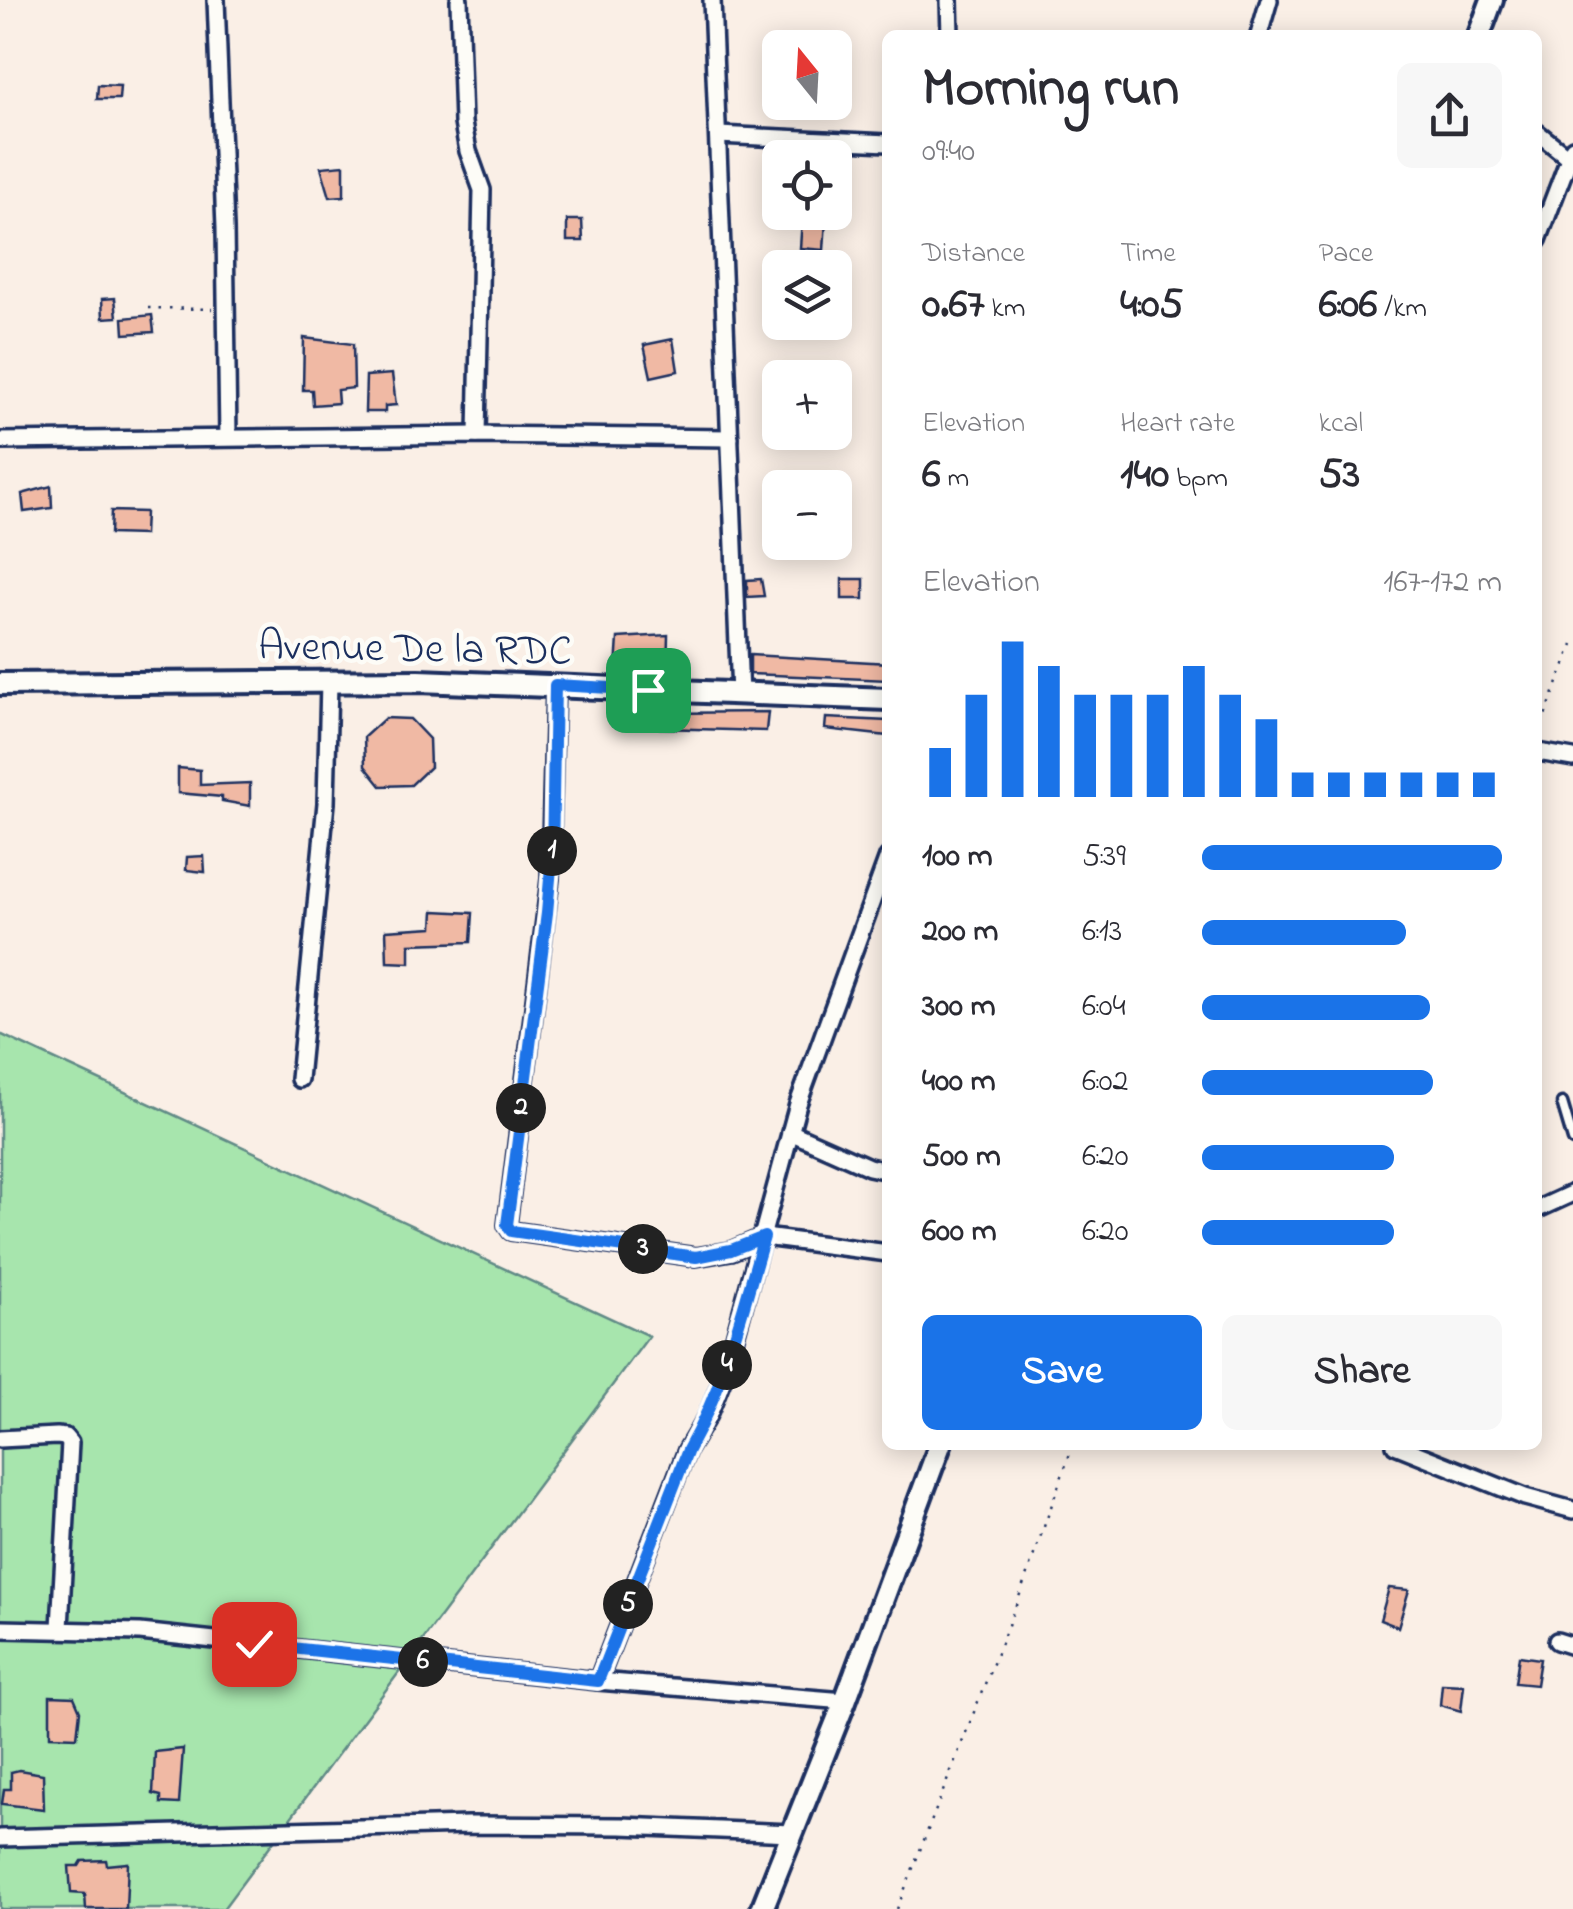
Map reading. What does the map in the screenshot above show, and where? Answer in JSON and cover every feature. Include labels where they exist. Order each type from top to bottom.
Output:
[{"type":"street","points":[[216,0],[228,437]]},
{"type":"street","points":[[459,0],[463,123],[482,190],[477,435]]},
{"type":"street","points":[[712,0],[740,695]]},
{"type":"street","points":[[949,0],[950,30]]},
{"type":"street","points":[[1261,30],[1270,0]]},
{"type":"street","points":[[1481,30],[1492,0]]},
{"type":"street","points":[[718,135],[882,143]]},
{"type":"street","points":[[1542,135],[1572,155],[1542,230]]},
{"type":"street","points":[[0,441],[477,435],[730,438]]},
{"type":"street","points":[[299,1079],[326,803],[329,682]]},
{"type":"street","name":"Avenue De la RDC","points":[[0,684],[555,685],[882,699]]},
{"type":"street","points":[[555,685],[547,913],[507,1225],[511,1231],[531,1236],[586,1239],[696,1257],[731,1250],[764,1237],[882,1251]]},
{"type":"street","points":[[1542,753],[1573,758]]},
{"type":"street","points":[[598,1681],[688,1450],[726,1370],[790,1132],[882,874]]},
{"type":"street","points":[[790,1132],[882,1170]]},
{"type":"street","points":[[1542,1207],[1573,1193]]},
{"type":"street","points":[[0,1439],[56,1436],[65,1437],[70,1443],[60,1628]]},
{"type":"street","points":[[762,1909],[938,1450]]},
{"type":"street","points":[[1407,1450],[1525,1497],[1573,1510]]},
{"type":"street","points":[[0,1629],[140,1632],[598,1681],[845,1701]]},
{"type":"street","points":[[0,1838],[468,1826],[792,1832]]},
{"type":"lane","points":[[1562,1103],[1573,1140]]},
{"type":"path","points":[[148,308],[227,308]]},
{"type":"path","points":[[1542,724],[1573,644]]},
{"type":"path","points":[[897,1909],[1020,1596],[1071,1450]]},
{"type":"green space","points":[[0,1034],[649,1336],[223,1909],[0,1909]]},
{"type":"building","points":[[98,85],[120,86],[119,99],[97,99]]},
{"type":"building","points":[[344,165],[344,196],[330,197],[321,167]]},
{"type":"building","points":[[567,220],[582,220],[583,241],[567,241]]},
{"type":"building","points":[[801,230],[825,230],[824,250],[800,248]]},
{"type":"building","points":[[115,298],[117,317],[103,318],[102,299]]},
{"type":"building","points":[[152,315],[154,332],[124,334],[123,318]]},
{"type":"building","points":[[304,338],[353,344],[354,388],[337,390],[338,403],[313,405],[312,390],[303,390]]},
{"type":"building","points":[[673,339],[678,371],[651,377],[644,345]]},
{"type":"building","points":[[392,374],[396,405],[385,406],[385,412],[365,412],[366,376]]},
{"type":"building","points":[[51,486],[52,508],[24,512],[22,494]]},
{"type":"building","points":[[111,511],[145,512],[144,535],[110,534]]},
{"type":"building","points":[[761,579],[764,596],[747,597],[747,580]]},
{"type":"building","points":[[842,579],[864,579],[864,599],[842,599]]},
{"type":"building","points":[[668,635],[667,671],[616,669],[618,638]]},
{"type":"building","points":[[750,655],[882,663],[882,680],[750,674]]},
{"type":"building","points":[[768,712],[766,731],[660,728],[661,713]]},
{"type":"building","points":[[385,718],[410,719],[429,739],[430,767],[411,785],[381,786],[365,766],[364,737]]},
{"type":"building","points":[[826,718],[882,721],[882,735],[825,729]]},
{"type":"building","points":[[178,768],[200,770],[200,785],[250,783],[250,806],[222,801],[222,797],[178,793]]},
{"type":"building","points":[[204,856],[205,872],[186,870],[187,857]]},
{"type":"building","points":[[434,911],[473,913],[471,942],[410,944],[410,963],[387,962],[386,930],[433,927]]},
{"type":"building","points":[[1389,1588],[1409,1590],[1398,1627],[1380,1620]]},
{"type":"building","points":[[1519,1656],[1540,1659],[1536,1685],[1515,1683]]},
{"type":"building","points":[[1442,1684],[1464,1685],[1461,1711],[1440,1705]]},
{"type":"building","points":[[50,1696],[74,1697],[80,1711],[77,1737],[50,1736]]},
{"type":"building","points":[[183,1749],[179,1804],[161,1803],[161,1796],[153,1794],[155,1752]]},
{"type":"building","points":[[11,1772],[43,1774],[44,1809],[2,1804],[4,1789],[11,1789]]},
{"type":"building","points":[[106,1860],[107,1865],[128,1863],[126,1909],[86,1909],[85,1894],[71,1893],[69,1866]]},
{"type":"route","points":[[254,1644],[598,1681],[688,1450],[726,1370],[764,1237],[731,1250],[696,1257],[586,1239],[531,1236],[511,1231],[507,1225],[547,913],[555,685],[648,690]]}]
